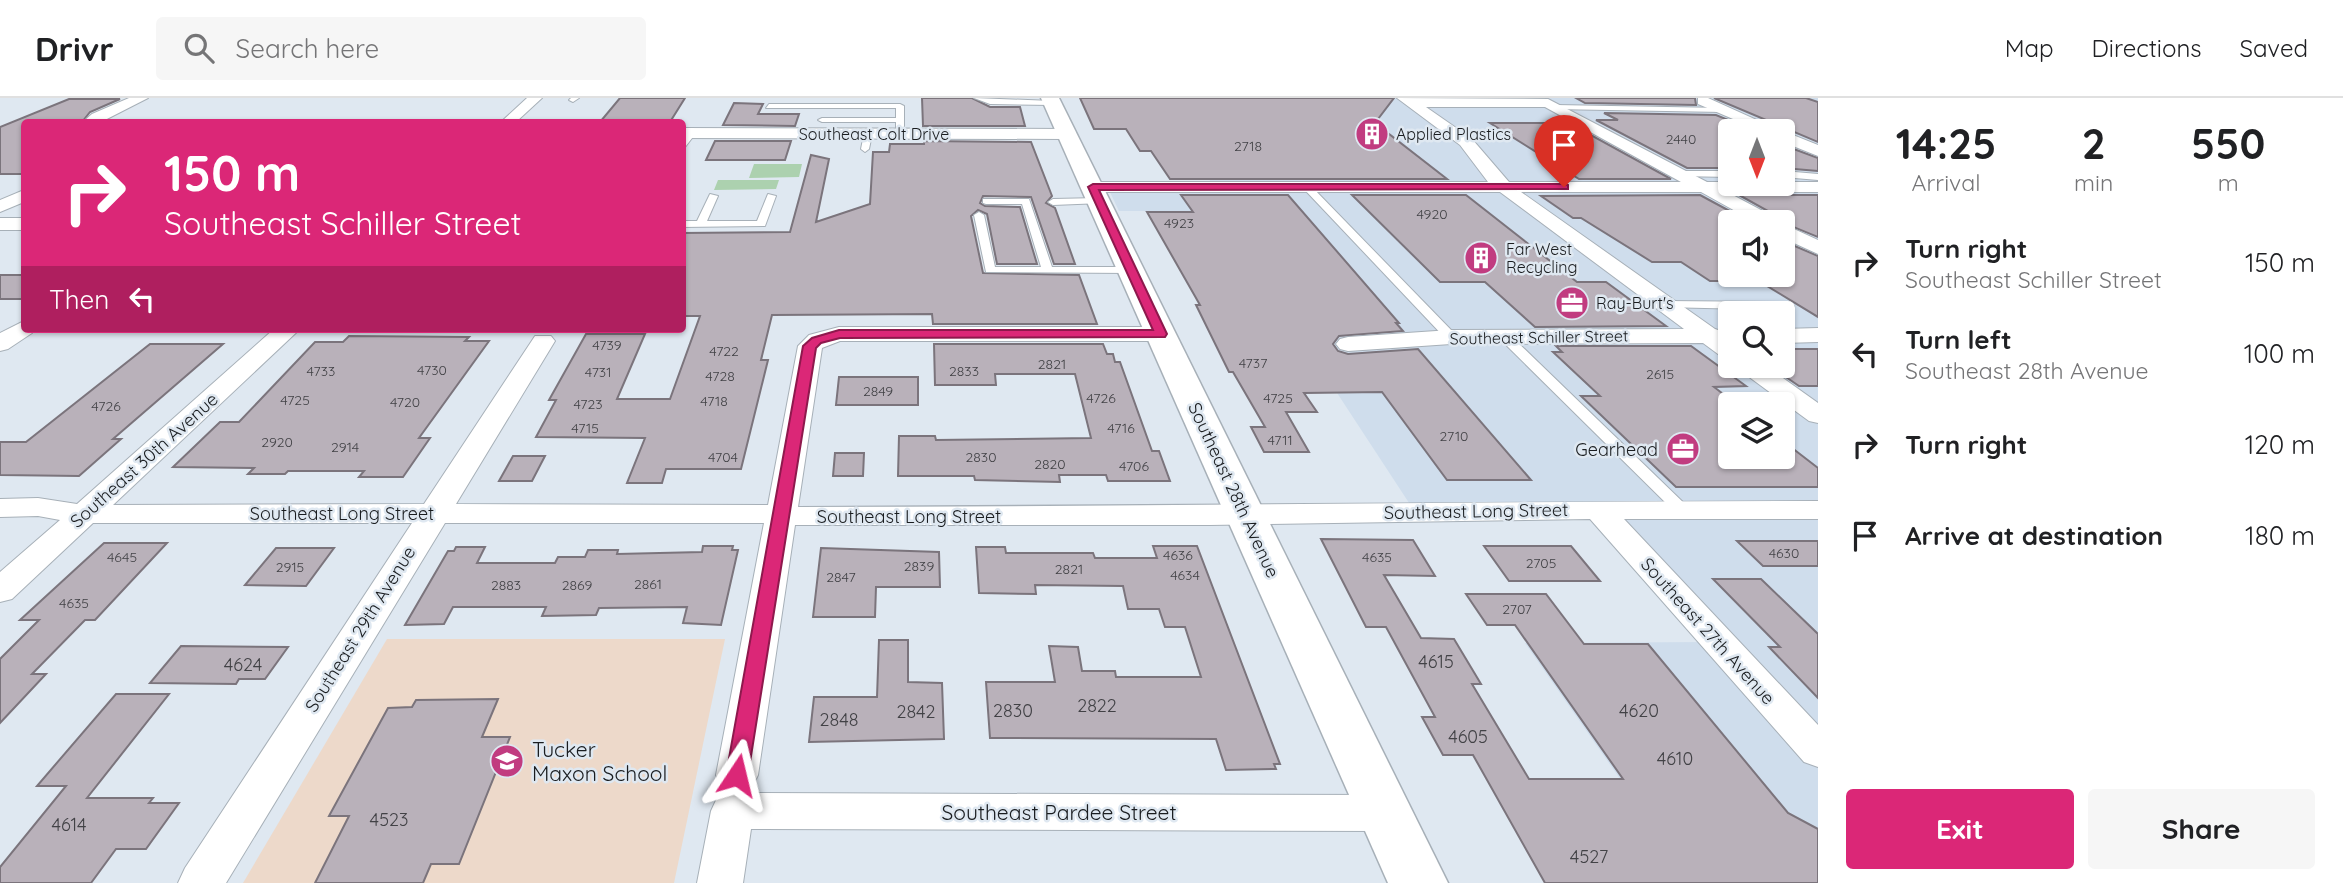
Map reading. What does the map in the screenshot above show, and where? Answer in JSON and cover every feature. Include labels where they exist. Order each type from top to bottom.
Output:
[{"type":"street","points":[[94,119],[141,98]]},
{"type":"street","points":[[511,119],[535,98]]},
{"type":"street","name":"Southeast 28th Avenue","points":[[1051,100],[1418,883]]},
{"type":"street","points":[[1407,100],[1552,105],[1746,210]]},
{"type":"street","points":[[1407,100],[1466,142],[1504,187],[1666,306],[1718,335]]},
{"type":"street","points":[[1703,101],[1744,119]]},
{"type":"street","name":"Southeast Colt Drive","points":[[687,133],[866,141],[900,127],[1066,134]]},
{"type":"street","points":[[1796,141],[1817,150]]},
{"type":"street","points":[[0,187],[21,187]]},
{"type":"street","points":[[1096,194],[1307,187],[1818,187]]},
{"type":"street","points":[[0,207],[21,196]]},
{"type":"street","points":[[0,224],[21,224]]},
{"type":"street","points":[[1795,236],[1818,248]]},
{"type":"street","points":[[0,321],[21,321]]},
{"type":"street","points":[[0,344],[21,330]]},
{"type":"street","name":"Southeast 30th Avenue","points":[[0,591],[284,333]]},
{"type":"street","points":[[720,883],[810,346],[817,340],[839,334],[1161,334]]},
{"type":"street","points":[[1795,335],[1818,335]]},
{"type":"street","name":"Southeast Schiller Street","points":[[1348,344],[1451,337],[1718,336]]},
{"type":"street","name":"Southeast 29th Avenue","points":[[201,883],[543,341]]},
{"type":"street","points":[[1767,378],[1818,415]]},
{"type":"street","name":"Southeast Long Street","points":[[0,508],[38,507],[84,514],[437,512],[759,513],[782,516],[1210,516],[1598,510],[1818,510]]},
{"type":"street","name":"Southeast 27th Avenue","points":[[1598,510],[1818,751]]},
{"type":"street","name":"Southeast Pardee Street","points":[[735,793],[1385,813]]},
{"type":"lane","points":[[978,98],[990,102],[1051,100]]},
{"type":"lane","points":[[1552,105],[1723,110]]},
{"type":"lane","points":[[769,106],[900,106],[900,127],[822,120]]},
{"type":"lane","points":[[1679,174],[1718,174]]},
{"type":"lane","points":[[1796,175],[1818,177]]},
{"type":"lane","points":[[1307,187],[1451,337]]},
{"type":"lane","points":[[1053,202],[1096,194]]},
{"type":"lane","points":[[701,224],[713,196]]},
{"type":"lane","points":[[686,224],[761,224],[771,196]]},
{"type":"lane","points":[[986,201],[1026,201],[1048,270]]},
{"type":"lane","points":[[979,215],[990,270],[1132,270]]},
{"type":"lane","points":[[1666,306],[1718,306]]},
{"type":"lane","points":[[1506,337],[1682,510]]},
{"type":"shaded area","points":[[1163,98],[1818,98],[1818,883],[1693,883],[1525,643],[1711,642],[1593,508],[1413,509],[1218,211],[1119,211],[1107,186],[1214,186],[1161,116]]},
{"type":"shaded area","name":"Tucker Maxon School","points":[[387,639],[725,639],[674,883],[243,883]]},
{"type":"green space","points":[[754,164],[802,164],[799,177],[749,178]]},
{"type":"green space","points":[[718,180],[779,180],[776,189],[714,190]]},
{"type":"building","points":[[620,98],[685,98],[672,119],[602,119]]},
{"type":"building","points":[[922,98],[972,98],[990,107],[1020,107],[1025,126],[923,126]]},
{"type":"building","points":[[1080,98],[1394,98],[1375,123],[1447,179],[1170,179],[1151,151],[1140,151],[1126,129],[1094,129]]},
{"type":"building","points":[[1576,98],[1695,98],[1696,105],[1585,103]]},
{"type":"building","points":[[1714,98],[1806,98],[1818,102],[1818,142],[1796,133],[1796,119],[1764,119]]},
{"type":"building","points":[[69,99],[120,99],[90,112],[84,119],[21,119],[21,174],[0,174],[0,127]]},
{"type":"building","points":[[734,103],[763,104],[758,114],[799,114],[795,126],[723,125]]},
{"type":"building","points":[[1604,113],[1716,115],[1726,119],[1718,119],[1718,168],[1687,168],[1596,120],[1618,120]]},
{"type":"building","points":[[1490,123],[1569,123],[1671,179],[1579,179]]},
{"type":"building","points":[[715,141],[791,141],[785,160],[706,160]]},
{"type":"building","points":[[924,141],[1031,142],[1052,196],[1046,203],[1055,208],[1075,264],[1054,264],[1031,197],[983,196],[980,203],[985,206],[1020,207],[1037,264],[997,264],[987,214],[978,210],[971,216],[983,273],[1079,275],[1097,324],[933,324],[932,314],[772,315],[761,360],[768,360],[741,469],[666,469],[662,483],[627,483],[645,438],[536,437],[556,400],[549,400],[586,334],[645,334],[617,399],[670,399],[700,316],[686,316],[686,233],[790,232],[811,155],[829,159],[816,222],[870,204],[873,152],[889,152],[890,144],[924,144]]},
{"type":"building","points":[[1796,150],[1818,158],[1818,171],[1796,169]]},
{"type":"building","points":[[1181,195],[1288,195],[1399,323],[1396,323],[1403,331],[1339,336],[1333,344],[1338,351],[1348,354],[1418,349],[1531,480],[1447,480],[1382,392],[1304,393],[1317,412],[1286,412],[1309,452],[1264,452],[1251,427],[1265,427],[1233,372],[1229,372],[1196,305],[1200,305],[1147,212],[1193,212]]},
{"type":"building","points":[[1352,195],[1466,195],[1577,282],[1606,282],[1666,326],[1535,327],[1485,282],[1440,282]]},
{"type":"building","points":[[1700,195],[1728,210],[1718,210],[1718,281],[1710,281],[1681,262],[1652,262],[1581,218],[1573,218],[1541,196]]},
{"type":"building","points":[[1818,195],[1818,237],[1795,228],[1795,210],[1766,210],[1741,196]]},
{"type":"building","points":[[1795,246],[1818,256],[1818,317],[1769,287],[1795,287]]},
{"type":"building","points":[[0,275],[21,275],[21,299],[0,299]]},
{"type":"building","points":[[349,336],[469,337],[465,341],[489,341],[419,438],[430,438],[403,477],[359,477],[364,471],[248,474],[254,468],[173,467],[220,422],[239,422],[315,342],[343,342]]},
{"type":"building","points":[[150,344],[223,344],[113,439],[121,439],[79,476],[0,475],[0,442],[26,442]]},
{"type":"building","points":[[934,344],[1103,344],[1107,354],[1113,354],[1115,362],[1120,362],[1152,451],[1159,451],[1170,481],[1108,481],[1106,475],[1059,475],[1060,482],[975,480],[974,476],[898,476],[899,436],[935,436],[936,440],[1091,438],[1075,374],[995,374],[996,385],[935,385]]},
{"type":"building","points":[[1556,346],[1691,346],[1718,366],[1718,378],[1735,378],[1746,386],[1714,387],[1721,392],[1718,392],[1718,469],[1795,469],[1795,450],[1818,468],[1818,487],[1676,487],[1581,396],[1600,396],[1553,352],[1562,352]]},
{"type":"building","points":[[1795,349],[1818,349],[1818,386],[1799,386],[1787,378],[1795,378]]},
{"type":"building","points":[[839,377],[918,377],[918,405],[836,405]]},
{"type":"building","points":[[835,453],[864,453],[863,476],[833,476]]},
{"type":"building","points":[[513,456],[545,456],[532,481],[499,481]]},
{"type":"building","points":[[1321,539],[1413,540],[1435,576],[1384,575],[1421,638],[1454,639],[1481,684],[1472,684],[1529,779],[1623,779],[1515,625],[1487,625],[1466,594],[1546,594],[1584,644],[1648,644],[1788,813],[1818,829],[1818,883],[1545,883],[1473,755],[1443,755],[1422,717],[1435,717],[1386,627],[1366,627]]},
{"type":"building","points":[[1737,541],[1818,541],[1818,566],[1763,566]]},
{"type":"building","points":[[104,543],[167,543],[95,620],[85,620],[32,674],[46,674],[0,723],[0,659],[39,620],[20,620]]},
{"type":"building","points":[[703,546],[733,546],[732,550],[738,550],[721,625],[683,623],[687,607],[599,608],[596,615],[542,616],[546,607],[453,607],[444,624],[405,625],[448,551],[454,551],[456,547],[485,547],[477,563],[555,563],[558,557],[585,557],[588,550],[618,550],[617,554],[702,552]]},
{"type":"building","points":[[1153,546],[1197,546],[1280,764],[1274,764],[1276,769],[1226,770],[1216,739],[990,738],[986,682],[1055,682],[1049,646],[1078,647],[1082,671],[1115,671],[1116,677],[1201,677],[1185,627],[1165,627],[1159,609],[1128,609],[1123,586],[1035,585],[1036,594],[979,593],[976,547],[1005,547],[1006,553],[1093,553],[1095,558],[1157,558]]},
{"type":"building","points":[[1484,546],[1571,546],[1600,581],[1509,581]]},
{"type":"building","points":[[276,548],[334,548],[306,586],[245,585]]},
{"type":"building","points":[[821,548],[939,552],[940,587],[876,587],[875,617],[813,617]]},
{"type":"building","points":[[1713,579],[1761,579],[1818,634],[1818,698],[1769,647],[1780,647]]},
{"type":"building","points":[[879,640],[908,640],[908,682],[942,683],[944,739],[809,742],[814,697],[877,697]]},
{"type":"building","points":[[181,646],[288,647],[265,679],[239,679],[236,684],[150,683]]},
{"type":"building","points":[[116,694],[169,694],[87,798],[153,798],[149,803],[179,803],[146,849],[116,849],[91,883],[0,883],[0,867],[66,786],[37,786]]},
{"type":"building","points":[[498,699],[482,737],[510,737],[459,864],[431,864],[423,883],[315,883],[349,816],[329,816],[388,708],[412,707],[416,700]]},
{"type":"place","name":"Applied Plastics","points":[[1372,134]]},
{"type":"place","name":"Far West Recycling","points":[[1481,258]]},
{"type":"place","name":"Ray-Burt's","points":[[1572,303]]},
{"type":"place","name":"Gearhead","points":[[1683,449]]},
{"type":"place","name":"Tucker Maxon School","points":[[507,761]]},
{"type":"route","points":[[737,775],[810,346],[817,340],[839,334],[1161,334],[1093,187],[1564,187]]}]
